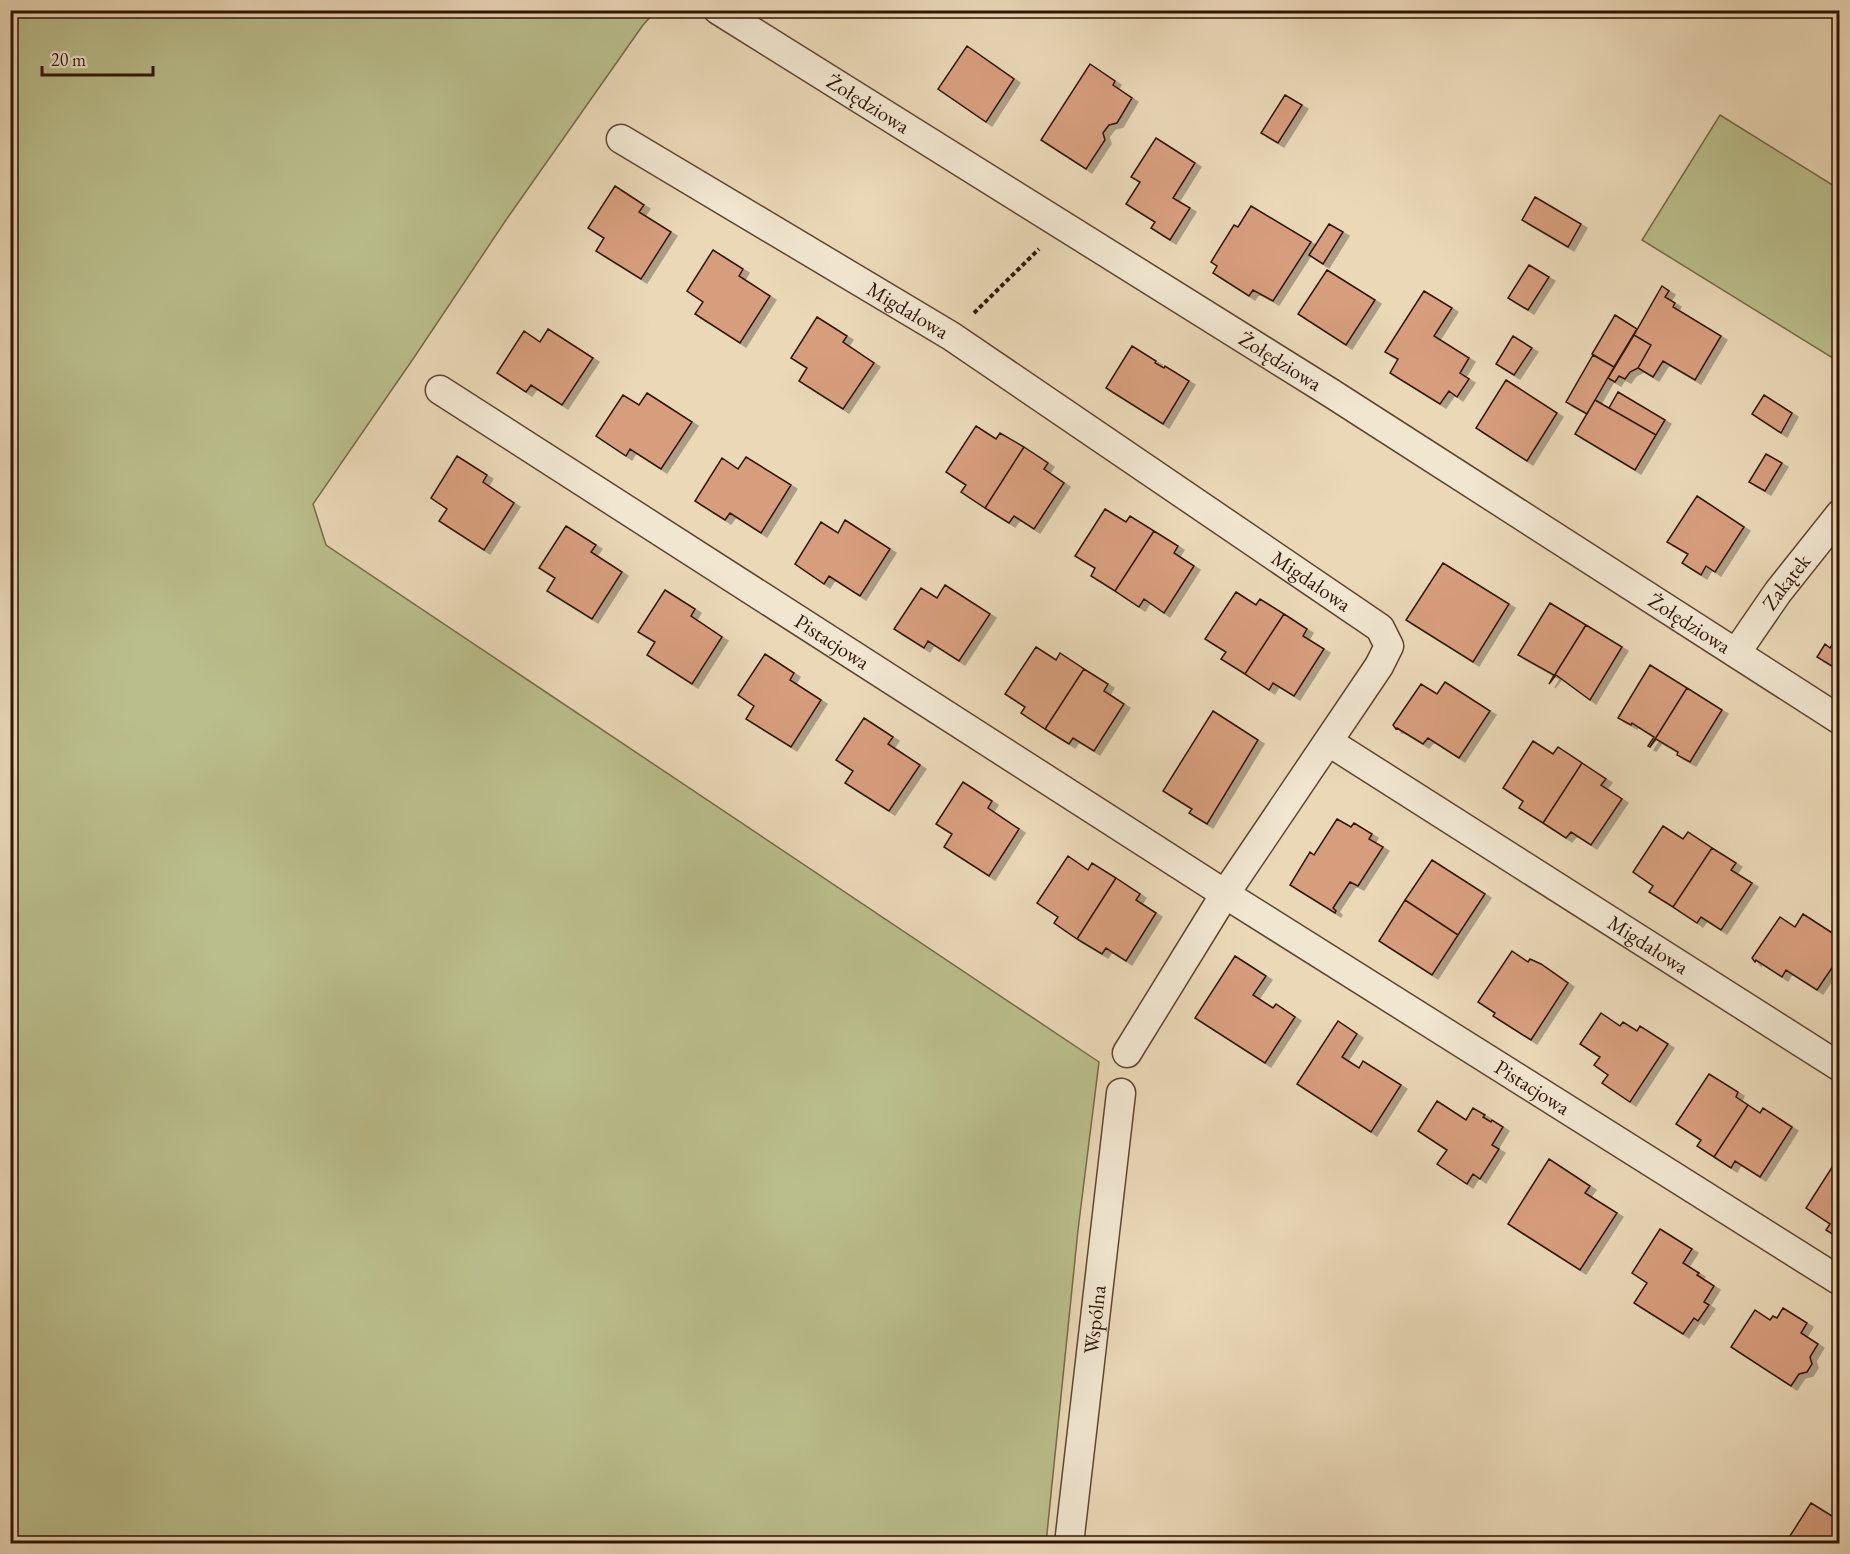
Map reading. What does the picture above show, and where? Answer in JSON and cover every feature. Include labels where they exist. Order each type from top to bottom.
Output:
[{"type":"street","name":"Żołędziowa","points":[[718,10],[1331,393],[1839,720]]},
{"type":"street","name":"Migdałowa","points":[[621,139],[951,336],[1380,628],[1389,646],[1380,666],[1329,742],[1839,1066]]},
{"type":"street","name":"Pistacjowa","points":[[440,390],[1226,894],[1839,1281]]},
{"type":"street","name":"Zakątek","points":[[1737,653],[1778,592],[1839,514]]},
{"type":"street","points":[[1126,1053],[1226,894],[1329,742]]},
{"type":"street","name":"Wspólna","points":[[1069,1544],[1121,1093]]},
{"type":"path","points":[[951,336],[1063,226]]},
{"type":"green space","points":[[11,10],[656,11],[643,25],[506,220],[313,504],[326,545],[1099,1062],[1078,1230],[1046,1543],[11,1543]]},
{"type":"green space","points":[[1720,115],[1839,189],[1839,362],[1642,240]]},
{"type":"building","points":[[967,46],[1014,79],[986,122],[938,89]]},
{"type":"building","points":[[1090,64],[1115,81],[1113,85],[1132,98],[1117,123],[1109,125],[1103,133],[1105,140],[1086,169],[1041,140]]},
{"type":"building","points":[[1285,95],[1302,105],[1278,143],[1261,133]]},
{"type":"building","points":[[1156,138],[1195,163],[1173,198],[1190,208],[1170,240],[1151,228],[1155,222],[1126,204],[1140,182],[1131,177]]},
{"type":"building","points":[[615,186],[644,205],[639,212],[671,232],[641,279],[596,251],[604,238],[588,228]]},
{"type":"building","points":[[1535,197],[1581,224],[1568,247],[1522,220]]},
{"type":"building","points":[[1251,206],[1311,242],[1273,301],[1253,290],[1249,296],[1213,273],[1217,266],[1211,262],[1234,225],[1238,227]]},
{"type":"building","points":[[1329,224],[1343,232],[1323,264],[1309,255]]},
{"type":"building","points":[[713,250],[743,269],[739,276],[770,296],[740,343],[695,314],[703,302],[687,291]]},
{"type":"building","points":[[1529,265],[1549,277],[1528,310],[1508,298]]},
{"type":"building","points":[[1327,270],[1375,300],[1346,345],[1298,314]]},
{"type":"building","points":[[1662,286],[1669,291],[1665,297],[1675,303],[1673,307],[1721,336],[1695,380],[1663,361],[1653,377],[1638,368],[1651,345],[1634,335]]},
{"type":"building","points":[[1424,291],[1452,308],[1434,336],[1469,358],[1460,373],[1469,379],[1457,397],[1449,391],[1440,404],[1390,373],[1398,359],[1385,352]]},
{"type":"building","points":[[1615,315],[1637,329],[1614,367],[1592,354]]},
{"type":"building","points":[[817,317],[847,336],[843,342],[874,363],[843,409],[799,381],[807,368],[791,358]]},
{"type":"building","points":[[548,329],[593,358],[562,405],[531,385],[526,392],[497,373],[524,331],[540,342]]},
{"type":"building","points":[[1634,335],[1651,345],[1638,368],[1630,372],[1625,379],[1619,376],[1615,382],[1608,378]]},
{"type":"building","points":[[1513,336],[1532,348],[1514,375],[1496,364]]},
{"type":"building","points":[[1132,346],[1156,361],[1155,363],[1164,368],[1165,366],[1189,381],[1163,424],[1106,388]]},
{"type":"building","points":[[1593,355],[1614,367],[1587,414],[1566,402]]},
{"type":"building","points":[[1506,380],[1557,413],[1527,461],[1476,428]]},
{"type":"building","points":[[1618,392],[1665,420],[1656,435],[1609,408]]},
{"type":"building","points":[[647,393],[692,422],[661,469],[630,449],[626,456],[596,436],[623,395],[639,405]]},
{"type":"building","points":[[1764,395],[1792,413],[1781,433],[1752,414]]},
{"type":"building","points":[[1595,400],[1656,435],[1635,470],[1575,434]]},
{"type":"building","points":[[976,426],[996,439],[1000,433],[1024,447],[985,508],[961,492],[966,485],[946,472]]},
{"type":"building","points":[[1024,447],[1048,463],[1044,469],[1064,483],[1034,529],[1014,516],[1009,523],[985,508]]},
{"type":"building","points":[[1766,454],[1782,463],[1765,491],[1749,482]]},
{"type":"building","points":[[457,456],[487,475],[483,482],[514,503],[484,550],[439,521],[447,509],[431,498]]},
{"type":"building","points":[[746,457],[791,485],[761,533],[730,513],[725,520],[695,501],[722,458],[738,469]]},
{"type":"building","points":[[1697,496],[1744,527],[1715,572],[1706,566],[1701,575],[1682,563],[1688,554],[1667,542]]},
{"type":"building","points":[[1105,509],[1126,522],[1130,516],[1154,531],[1115,591],[1091,576],[1095,568],[1075,556]]},
{"type":"building","points":[[845,520],[890,549],[860,596],[829,576],[824,584],[795,564],[821,522],[838,533]]},
{"type":"building","points":[[566,526],[596,545],[591,552],[622,572],[592,619],[547,591],[555,578],[539,568]]},
{"type":"building","points":[[1154,531],[1178,546],[1174,553],[1194,566],[1164,613],[1144,599],[1139,607],[1115,591]]},
{"type":"building","points":[[1443,563],[1509,604],[1473,662],[1406,620]]},
{"type":"building","points":[[945,585],[990,614],[959,661],[928,641],[924,648],[894,629],[921,588],[937,598]]},
{"type":"building","points":[[665,590],[695,609],[691,616],[722,637],[692,684],[647,655],[655,642],[638,632]]},
{"type":"building","points":[[1236,592],[1256,605],[1260,599],[1284,614],[1245,674],[1221,659],[1226,652],[1205,639]]},
{"type":"building","points":[[1550,603],[1586,625],[1549,684],[1554,675],[1518,655]]},
{"type":"building","points":[[1284,614],[1307,629],[1303,636],[1324,649],[1294,696],[1273,683],[1269,690],[1245,674]]},
{"type":"building","points":[[1586,625],[1622,647],[1590,700],[1556,675],[1549,684]]},
{"type":"building","points":[[1840,633],[1840,671],[1817,657],[1825,644],[1830,648]]},
{"type":"building","points":[[1036,647],[1056,660],[1060,653],[1084,669],[1045,729],[1021,713],[1025,707],[1005,694]]},
{"type":"building","points":[[765,654],[794,673],[790,680],[821,700],[791,747],[746,719],[754,706],[738,695]]},
{"type":"building","points":[[1650,665],[1687,688],[1650,747],[1648,746],[1654,737],[1632,723],[1631,725],[1618,718]]},
{"type":"building","points":[[1084,669],[1108,684],[1104,691],[1124,704],[1094,751],[1073,738],[1069,744],[1045,729]]},
{"type":"building","points":[[1445,682],[1490,711],[1459,758],[1428,738],[1423,744],[1393,725],[1421,684],[1437,694]]},
{"type":"building","points":[[1687,688],[1722,710],[1690,762],[1656,739],[1650,747]]},
{"type":"building","points":[[1213,711],[1258,740],[1207,824],[1189,813],[1192,809],[1163,791]]},
{"type":"building","points":[[864,718],[893,737],[888,744],[920,765],[889,811],[845,783],[853,771],[836,760]]},
{"type":"building","points":[[1533,741],[1553,754],[1558,747],[1582,763],[1543,823],[1519,808],[1523,801],[1503,788]]},
{"type":"building","points":[[1582,763],[1606,779],[1601,785],[1622,799],[1591,845],[1571,832],[1566,838],[1543,823]]},
{"type":"building","points":[[963,782],[992,801],[988,808],[1019,829],[989,876],[944,847],[952,834],[936,824]]},
{"type":"building","points":[[1337,819],[1351,827],[1354,823],[1372,834],[1369,839],[1383,847],[1358,886],[1350,882],[1333,908],[1335,913],[1290,885],[1310,852],[1314,855]]},
{"type":"building","points":[[1663,826],[1683,839],[1688,832],[1712,848],[1673,907],[1649,892],[1653,886],[1633,872]]},
{"type":"building","points":[[1712,848],[1736,863],[1731,870],[1752,883],[1721,930],[1701,917],[1697,923],[1673,907]]},
{"type":"building","points":[[1068,856],[1088,870],[1092,863],[1116,878],[1077,939],[1054,923],[1058,917],[1037,903]]},
{"type":"building","points":[[1432,860],[1485,894],[1458,935],[1405,900]]},
{"type":"building","points":[[1116,878],[1140,894],[1136,900],[1156,913],[1126,961],[1106,948],[1102,954],[1077,939]]},
{"type":"building","points":[[1405,900],[1458,935],[1432,975],[1379,941]]},
{"type":"building","points":[[1803,914],[1840,938],[1840,956],[1817,990],[1786,970],[1782,977],[1752,958],[1780,917],[1795,927]]},
{"type":"building","points":[[1512,951],[1528,962],[1530,959],[1541,964],[1568,983],[1531,1040],[1493,1016],[1495,1013],[1478,1002]]},
{"type":"building","points":[[1235,956],[1266,976],[1253,995],[1273,1008],[1276,1004],[1295,1017],[1265,1063],[1195,1018]]},
{"type":"building","points":[[1601,1013],[1620,1026],[1623,1022],[1637,1031],[1640,1026],[1668,1044],[1630,1102],[1602,1083],[1608,1075],[1594,1065],[1600,1057],[1580,1044]]},
{"type":"building","points":[[1338,1021],[1357,1034],[1342,1057],[1359,1068],[1363,1061],[1401,1085],[1371,1132],[1297,1084]]},
{"type":"building","points":[[1709,1074],[1738,1092],[1736,1097],[1748,1105],[1714,1157],[1697,1146],[1701,1140],[1676,1124]]},
{"type":"building","points":[[1437,1101],[1466,1120],[1473,1108],[1485,1115],[1483,1117],[1503,1127],[1492,1145],[1499,1149],[1480,1179],[1473,1174],[1467,1184],[1437,1164],[1447,1150],[1418,1131]]},
{"type":"building","points":[[1748,1105],[1760,1113],[1763,1108],[1792,1127],[1760,1177],[1735,1161],[1731,1168],[1714,1157]]},
{"type":"building","points":[[1838,1158],[1840,1159],[1840,1239],[1826,1230],[1830,1224],[1806,1208]]},
{"type":"building","points":[[1549,1159],[1590,1186],[1585,1193],[1617,1213],[1580,1270],[1508,1224]]},
{"type":"building","points":[[1660,1229],[1692,1249],[1683,1263],[1714,1286],[1704,1302],[1709,1305],[1698,1321],[1694,1318],[1683,1334],[1634,1303],[1647,1283],[1632,1273]]},
{"type":"building","points":[[1783,1308],[1807,1323],[1801,1333],[1818,1344],[1810,1357],[1812,1364],[1807,1372],[1799,1374],[1791,1386],[1731,1347],[1755,1310],[1770,1320],[1773,1316],[1777,1318]]},
{"type":"building","points":[[1811,1503],[1840,1521],[1840,1524],[1827,1544],[1795,1544],[1788,1539]]}]
